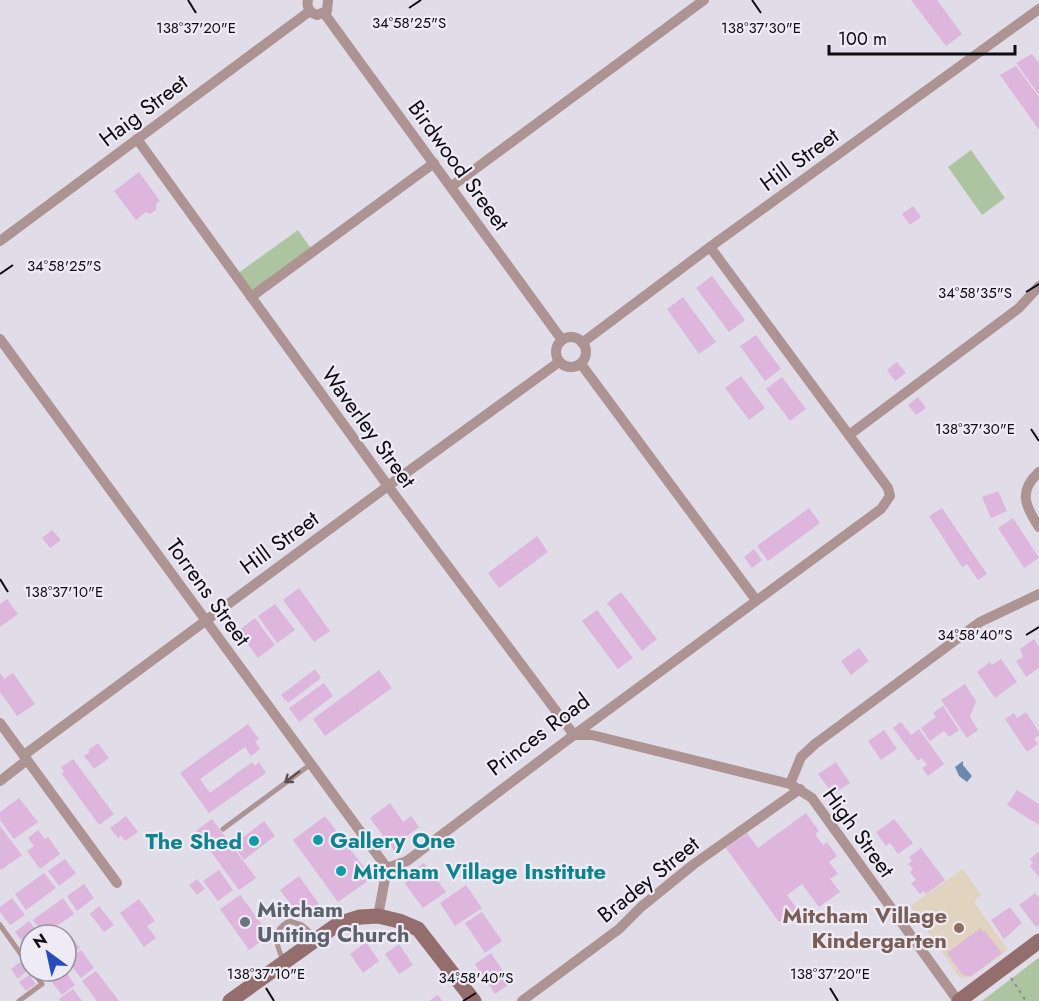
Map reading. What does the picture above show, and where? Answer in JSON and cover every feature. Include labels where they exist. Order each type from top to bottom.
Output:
[{"type":"street","points":[[309,6],[317,15],[324,13],[328,8],[328,0]]},
{"type":"street","points":[[452,186],[705,0]]},
{"type":"street","name":"Haig Street","points":[[0,241],[309,6]]},
{"type":"street","name":"Hill Street","points":[[582,343],[710,247],[1039,9]]},
{"type":"street","name":"Birdwood Sreeet","points":[[324,13],[562,340]]},
{"type":"street","name":"Waverley Street","points":[[137,139],[387,486],[574,735]]},
{"type":"street","points":[[251,297],[434,163]]},
{"type":"street","points":[[710,247],[849,435],[1019,308],[1039,286]]},
{"type":"street","points":[[575,338],[582,343],[586,351],[585,358],[580,364],[573,367],[559,362],[556,353],[562,340],[575,338]]},
{"type":"street","name":"Torrens Street","points":[[0,339],[387,868]]},
{"type":"street","name":"Hill Street","points":[[0,781],[26,758],[205,620],[559,362]]},
{"type":"street","points":[[580,364],[756,600]]},
{"type":"street","name":"Princes Road","points":[[387,868],[407,861],[881,509],[890,496],[888,488],[849,435]]},
{"type":"street","points":[[1039,472],[1029,482],[1026,504],[1039,527]]},
{"type":"street","points":[[795,786],[797,763],[814,744],[980,622],[1039,594]]},
{"type":"street","points":[[0,723],[117,883]]},
{"type":"street","name":"High Street","points":[[574,735],[592,735],[795,786],[812,798],[958,1001]]},
{"type":"street","name":"Bradey Street","points":[[522,1001],[619,929],[641,907],[795,786]]},
{"type":"street","points":[[378,916],[387,868]]},
{"type":"street","points":[[230,1001],[338,924],[360,917],[378,916],[418,929],[474,1001]]},
{"type":"street","points":[[958,1001],[1036,946]]},
{"type":"lane","points":[[223,829],[311,764]]},
{"type":"lane","points":[[284,962],[276,945],[276,935],[283,925],[289,921],[302,925],[318,938]]},
{"type":"lane","points":[[0,925],[18,951]]},
{"type":"lane","points":[[19,1001],[41,983]]},
{"type":"path","points":[[1011,978],[1026,1001]]},
{"type":"shaded area","name":"Mitcham Village Kindergarten","points":[[963,869],[981,895],[974,902],[1008,950],[971,977],[960,978],[910,906]]},
{"type":"green space","points":[[971,150],[1005,198],[982,215],[948,167]]},
{"type":"green space","points":[[298,230],[312,250],[252,294],[237,274]]},
{"type":"green space","points":[[1039,958],[1039,1001],[982,1001],[1037,959]]},
{"type":"water","points":[[963,761],[963,765],[972,776],[967,782],[959,776],[955,767]]},
{"type":"building","points":[[911,0],[937,0],[962,34],[946,46]]},
{"type":"building","points":[[1032,54],[1039,63],[1039,95],[1016,63]]},
{"type":"building","points":[[1016,66],[1039,97],[1039,130],[1000,75]]},
{"type":"building","points":[[139,172],[160,201],[156,204],[156,210],[150,214],[146,212],[136,220],[114,191]]},
{"type":"building","points":[[913,206],[921,217],[910,225],[902,214]]},
{"type":"building","points":[[712,276],[745,320],[729,332],[696,288]]},
{"type":"building","points":[[683,297],[716,342],[699,354],[667,309]]},
{"type":"building","points":[[756,335],[781,369],[765,381],[740,346]]},
{"type":"building","points":[[897,362],[906,373],[895,381],[887,370]]},
{"type":"building","points":[[741,376],[765,408],[749,420],[725,388]]},
{"type":"building","points":[[782,377],[806,409],[790,421],[766,389]]},
{"type":"building","points":[[918,397],[926,408],[916,415],[908,405]]},
{"type":"building","points":[[998,491],[1007,511],[991,518],[982,497]]},
{"type":"building","points":[[809,508],[820,523],[768,561],[757,546]]},
{"type":"building","points":[[942,508],[987,574],[978,580],[967,564],[962,567],[929,516]]},
{"type":"building","points":[[1013,518],[1039,558],[1024,568],[998,528]]},
{"type":"building","points":[[52,530],[61,540],[50,548],[42,538]]},
{"type":"building","points":[[537,536],[548,552],[499,588],[488,573]]},
{"type":"building","points":[[754,549],[762,560],[752,568],[744,557]]},
{"type":"building","points":[[299,588],[330,631],[314,642],[283,600]]},
{"type":"building","points":[[621,592],[657,639],[642,651],[607,603]]},
{"type":"building","points":[[7,599],[18,614],[0,627],[0,604]]},
{"type":"building","points":[[275,604],[295,630],[277,643],[258,616]]},
{"type":"building","points":[[597,610],[633,658],[618,669],[582,621]]},
{"type":"building","points":[[255,618],[275,645],[258,658],[238,631]]},
{"type":"building","points":[[1034,639],[1039,647],[1039,668],[1026,677],[1016,661],[1023,657],[1020,649]]},
{"type":"building","points":[[859,648],[869,661],[851,675],[841,661]]},
{"type":"building","points":[[1001,659],[1017,682],[995,698],[977,672],[990,662],[992,665]]},
{"type":"building","points":[[315,669],[321,678],[288,703],[281,695]]},
{"type":"building","points":[[379,670],[392,688],[325,736],[313,719]]},
{"type":"building","points":[[0,673],[4,679],[13,673],[35,704],[17,716],[0,692]]},
{"type":"building","points":[[324,683],[333,696],[299,722],[289,708]]},
{"type":"building","points":[[965,684],[976,701],[970,717],[978,730],[967,738],[941,700]]},
{"type":"building","points":[[943,706],[959,730],[949,737],[944,731],[930,741],[921,728],[936,717],[933,713]]},
{"type":"building","points":[[1026,712],[1039,732],[1034,739],[1038,744],[1027,752],[1005,719],[1014,713],[1017,718]]},
{"type":"building","points":[[901,722],[911,735],[919,729],[944,764],[928,776],[922,768],[927,765],[922,758],[918,761],[893,728]]},
{"type":"building","points":[[248,724],[259,739],[255,741],[260,749],[251,756],[245,747],[200,779],[210,793],[252,762],[255,766],[259,762],[266,773],[209,813],[180,773]]},
{"type":"building","points":[[884,730],[897,749],[881,760],[868,741]]},
{"type":"building","points":[[98,743],[109,758],[94,769],[84,756]]},
{"type":"building","points":[[73,759],[114,814],[99,825],[62,774],[64,772],[61,767]]},
{"type":"building","points":[[836,762],[850,783],[833,794],[818,774]]},
{"type":"building","points":[[1017,790],[1039,804],[1039,825],[1007,805]]},
{"type":"building","points":[[19,798],[38,822],[14,839],[0,820],[0,812]]},
{"type":"building","points":[[390,803],[403,822],[411,816],[419,827],[403,839],[406,844],[395,852],[370,818]]},
{"type":"building","points":[[806,813],[819,831],[815,834],[823,845],[827,842],[837,856],[829,862],[838,874],[830,879],[840,892],[819,907],[802,884],[787,895],[797,909],[779,922],[726,848],[747,833],[758,848]]},
{"type":"building","points":[[126,816],[138,832],[125,841],[121,836],[118,838],[110,828]]},
{"type":"building","name":"Mitcham Village Institute","points":[[325,816],[372,878],[338,902],[293,840]]},
{"type":"building","points":[[212,819],[256,878],[239,890],[196,831]]},
{"type":"building","points":[[894,819],[913,843],[898,854],[890,843],[886,846],[876,832]]},
{"type":"building","name":"The Shed","points":[[264,821],[275,836],[244,860],[233,845]]},
{"type":"building","points":[[0,826],[22,855],[1,870],[0,868]]},
{"type":"building","points":[[38,830],[45,839],[48,837],[60,854],[40,869],[27,851],[34,846],[28,838]]},
{"type":"building","points":[[921,848],[945,880],[926,894],[924,891],[920,894],[911,883],[916,880],[910,872],[913,869],[908,864],[912,861],[909,857]]},
{"type":"building","points":[[1038,852],[1039,877],[1030,866],[1033,863],[1030,859]]},
{"type":"building","points":[[65,859],[76,873],[59,886],[48,871]]},
{"type":"building","points":[[424,863],[446,892],[423,908],[405,884],[407,876]]},
{"type":"building","points":[[219,870],[233,890],[218,901],[203,881]]},
{"type":"building","points":[[44,873],[56,888],[26,910],[15,894]]},
{"type":"building","points":[[299,876],[319,904],[301,918],[280,890]]},
{"type":"building","points":[[197,879],[205,889],[197,895],[189,885]]},
{"type":"building","points":[[84,884],[94,898],[77,911],[67,896]]},
{"type":"building","points":[[466,885],[482,908],[455,926],[440,903]]},
{"type":"building","points":[[1035,893],[1039,898],[1039,925],[1036,927],[1019,905]]},
{"type":"building","name":"Mitcham Uniting Church","points":[[240,895],[270,935],[249,950],[220,909]]},
{"type":"building","points":[[12,898],[25,915],[10,925],[0,912],[0,907]]},
{"type":"building","points":[[63,898],[74,914],[61,923],[35,923],[33,920]]},
{"type":"building","points":[[139,899],[155,921],[147,926],[156,938],[144,947],[120,913]]},
{"type":"building","points":[[99,906],[114,925],[104,932],[90,914]]},
{"type":"building","points":[[1010,907],[1022,923],[1004,939],[991,920]]},
{"type":"building","points":[[482,912],[502,941],[485,953],[465,923]]},
{"type":"building","points":[[981,928],[1002,953],[971,976],[963,975],[947,953]]},
{"type":"building","points":[[366,942],[379,961],[363,973],[350,954]]},
{"type":"building","points":[[399,944],[413,965],[399,974],[385,954]]},
{"type":"building","points":[[81,950],[94,968],[81,978],[78,974],[78,952]]},
{"type":"building","points":[[491,953],[511,983],[495,994],[475,964]]},
{"type":"building","points":[[18,964],[18,979],[11,969]]},
{"type":"building","points":[[96,971],[119,1001],[97,1001],[82,981]]},
{"type":"building","points":[[20,983],[35,983],[36,984],[26,991]]},
{"type":"building","points":[[53,983],[74,983],[75,985],[62,995]]},
{"type":"building","points":[[73,989],[82,1001],[60,1001],[59,999]]},
{"type":"building","points":[[438,995],[442,1001],[429,1001]]},
{"type":"place","name":"Gallery One","points":[[318,840]]},
{"type":"place","name":"The Shed","points":[[254,841]]},
{"type":"place","name":"Mitcham Village Institute","points":[[341,871]]},
{"type":"place","name":"Mitcham Uniting Church","points":[[245,922]]},
{"type":"place","name":"Mitcham Village Kindergarten","points":[[959,928]]}]
